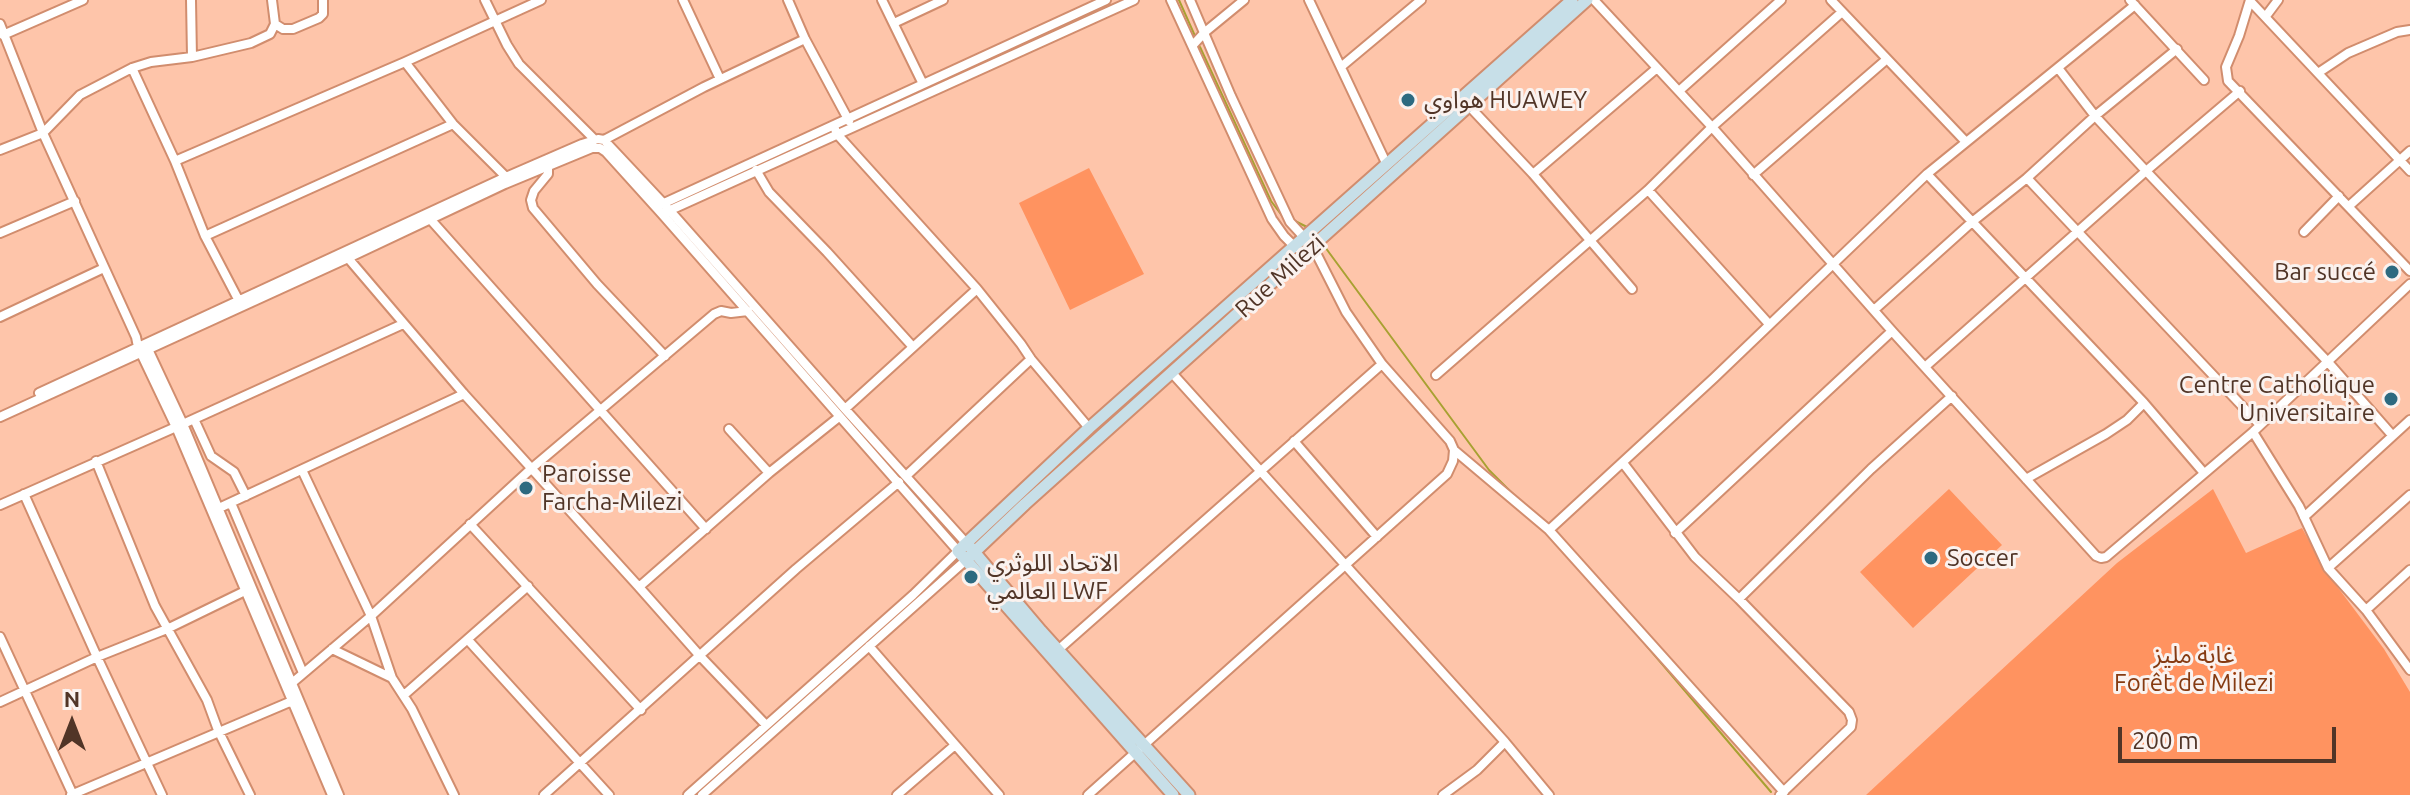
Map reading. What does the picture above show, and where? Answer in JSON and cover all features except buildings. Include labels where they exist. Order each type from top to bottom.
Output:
[{"type":"street","points":[[2,36],[83,0]]},
{"type":"street","points":[[191,0],[192,57]]},
{"type":"street","points":[[0,150],[43,133],[80,95],[132,68],[251,43],[270,34],[275,24],[272,0]]},
{"type":"street","points":[[275,24],[283,29],[293,29],[323,16],[323,0]]},
{"type":"street","points":[[485,0],[519,64],[599,140],[663,209],[842,413]]},
{"type":"street","points":[[175,161],[541,0]]},
{"type":"street","points":[[683,0],[720,79]]},
{"type":"street","points":[[788,0],[805,39],[851,123]]},
{"type":"street","points":[[882,0],[923,84]]},
{"type":"street","points":[[894,23],[943,0]]},
{"type":"street","points":[[851,123],[923,84],[1106,0]]},
{"type":"street","points":[[663,209],[836,129],[1134,0]]},
{"type":"street","points":[[1171,0],[1272,219],[1303,255]]},
{"type":"street","points":[[1190,0],[1280,204],[1290,222],[1313,247],[1346,312],[1382,364],[1450,441],[1454,450],[1549,530],[1782,793],[1851,727],[1849,712],[1695,557],[1623,463]]},
{"type":"street","points":[[1193,45],[1244,0]]},
{"type":"street","points":[[1309,0],[1387,165]]},
{"type":"street","points":[[1342,66],[1421,0]]},
{"type":"street","name":"Rue Milezi","points":[[966,552],[1089,428],[1572,0]]},
{"type":"street","name":"Rue Milezi","points":[[966,552],[1025,504],[1587,0]]},
{"type":"street","points":[[1594,0],[2101,558],[2106,557],[2256,428],[2410,284]]},
{"type":"street","points":[[1679,91],[1781,0]]},
{"type":"street","points":[[1831,0],[1966,142]]},
{"type":"street","points":[[2266,16],[2278,0]]},
{"type":"street","points":[[2410,171],[2251,1],[2225,72],[2228,81],[2410,271]]},
{"type":"street","points":[[1549,530],[1927,174],[2058,68],[2133,2],[2204,80]]},
{"type":"street","points":[[1436,375],[1648,190],[1712,127],[1842,12]]},
{"type":"street","points":[[0,24],[2,36],[43,133],[217,509],[339,795]]},
{"type":"street","points":[[2318,73],[2348,53],[2397,32],[2410,30]]},
{"type":"street","points":[[143,348],[506,177],[599,140],[805,39]]},
{"type":"street","points":[[1874,310],[2095,116],[2177,49]]},
{"type":"street","points":[[1753,175],[1887,59]]},
{"type":"street","points":[[405,62],[453,124],[506,177]]},
{"type":"street","points":[[132,68],[205,236],[239,301]]},
{"type":"street","points":[[1533,174],[1657,68]]},
{"type":"street","points":[[2058,68],[2095,116],[2327,361],[2392,435]]},
{"type":"street","points":[[1926,366],[2240,91]]},
{"type":"street","points":[[1469,106],[1533,174],[1632,289]]},
{"type":"street","points":[[205,236],[453,124]]},
{"type":"street","points":[[663,209],[756,170],[836,129]]},
{"type":"street","points":[[836,129],[1000,316],[1031,359],[1089,428]]},
{"type":"street","points":[[0,414],[505,184],[592,148],[600,148],[663,209],[748,311],[902,479],[1139,749],[1189,795]]},
{"type":"street","points":[[2349,206],[2410,151]]},
{"type":"street","points":[[548,166],[544,179],[534,191],[531,200],[533,208],[597,284],[665,356]]},
{"type":"street","points":[[756,170],[769,192],[913,347]]},
{"type":"street","points":[[1927,174],[2144,403],[2204,473]]},
{"type":"street","points":[[2027,178],[2079,231],[2256,428],[2328,568],[2409,665]]},
{"type":"street","points":[[1648,190],[1769,324]]},
{"type":"street","points":[[2304,232],[2339,196]]},
{"type":"street","points":[[0,233],[75,201]]},
{"type":"street","points":[[431,220],[706,529]]},
{"type":"street","points":[[348,258],[464,394],[766,725]]},
{"type":"street","points":[[0,317],[104,268]]},
{"type":"street","points":[[639,587],[842,413],[977,289]]},
{"type":"street","points":[[292,683],[371,616],[532,468],[717,312],[748,311]]},
{"type":"street","points":[[0,505],[403,324]]},
{"type":"street","points":[[1675,533],[1892,331]]},
{"type":"street","points":[[544,795],[796,569],[902,479],[1031,359]]},
{"type":"street","points":[[1058,650],[1382,364]]},
{"type":"street","points":[[1172,373],[1505,742],[1549,795]]},
{"type":"street","points":[[217,509],[464,394]]},
{"type":"street","points":[[1739,599],[1871,469],[1952,396]]},
{"type":"street","points":[[2026,479],[2106,434],[2127,420],[2144,403]]},
{"type":"street","points":[[194,419],[211,456],[234,472],[246,496]]},
{"type":"street","points":[[2304,517],[2410,420]]},
{"type":"street","points":[[179,426],[332,795]]},
{"type":"street","points":[[729,429],[769,473]]},
{"type":"street","points":[[1294,441],[1377,537]]},
{"type":"street","points":[[1088,795],[1447,474],[1454,450]]},
{"type":"street","points":[[96,461],[141,574],[167,629],[207,700],[250,795]]},
{"type":"street","points":[[302,470],[371,616],[392,678],[404,695],[454,795]]},
{"type":"street","points":[[24,494],[162,795]]},
{"type":"street","points":[[2328,568],[2410,495]]},
{"type":"street","points":[[231,503],[303,673]]},
{"type":"street","points":[[470,524],[641,710]]},
{"type":"street","points":[[702,795],[869,646],[966,552]]},
{"type":"street","points":[[966,552],[1058,650],[1173,795]]},
{"type":"street","points":[[688,795],[913,595],[966,552]]},
{"type":"street","points":[[2366,610],[2410,570]]},
{"type":"street","points":[[404,695],[528,586]]},
{"type":"street","points":[[0,702],[167,629],[245,591]]},
{"type":"street","points":[[0,637],[72,795],[218,730],[292,701]]},
{"type":"street","points":[[468,640],[609,795]]},
{"type":"street","points":[[869,646],[999,795]]},
{"type":"street","points":[[332,649],[392,678]]},
{"type":"street","points":[[1443,795],[1477,770],[1505,742]]},
{"type":"street","points":[[897,795],[955,745]]},
{"type":"green space","points":[[1089,168],[1144,274],[1070,310],[1019,203]]},
{"type":"green space","name":"Soccer","points":[[1949,489],[2002,545],[1913,628],[1860,572]]},
{"type":"green space","name":"غابة مليز Forêt de Milezi","points":[[2213,489],[2246,553],[2302,528],[2327,573],[2384,649],[2410,692],[2410,795],[1866,795],[2117,563]]},
{"type":"waterway","points":[[1179,0],[1195,36]]},
{"type":"waterway","points":[[1200,47],[1271,201],[1283,217]]},
{"type":"waterway","points":[[1295,221],[1307,227]]},
{"type":"waterway","points":[[1325,247],[1489,470],[1516,497]]},
{"type":"waterway","points":[[1634,631],[1771,792]]},
{"type":"place","name":"هواوي HUAWEY","points":[[1408,100]]},
{"type":"place","name":"Bar succé","points":[[2392,272]]},
{"type":"place","name":"Centre Catholique Universitaire","points":[[2391,399]]},
{"type":"place","name":"Paroisse Farcha-Milezi","points":[[526,488]]},
{"type":"place","name":"Soccer","points":[[1931,558]]},
{"type":"place","name":"الاتحاد اللوثري العالمي LWF","points":[[971,577]]}]
